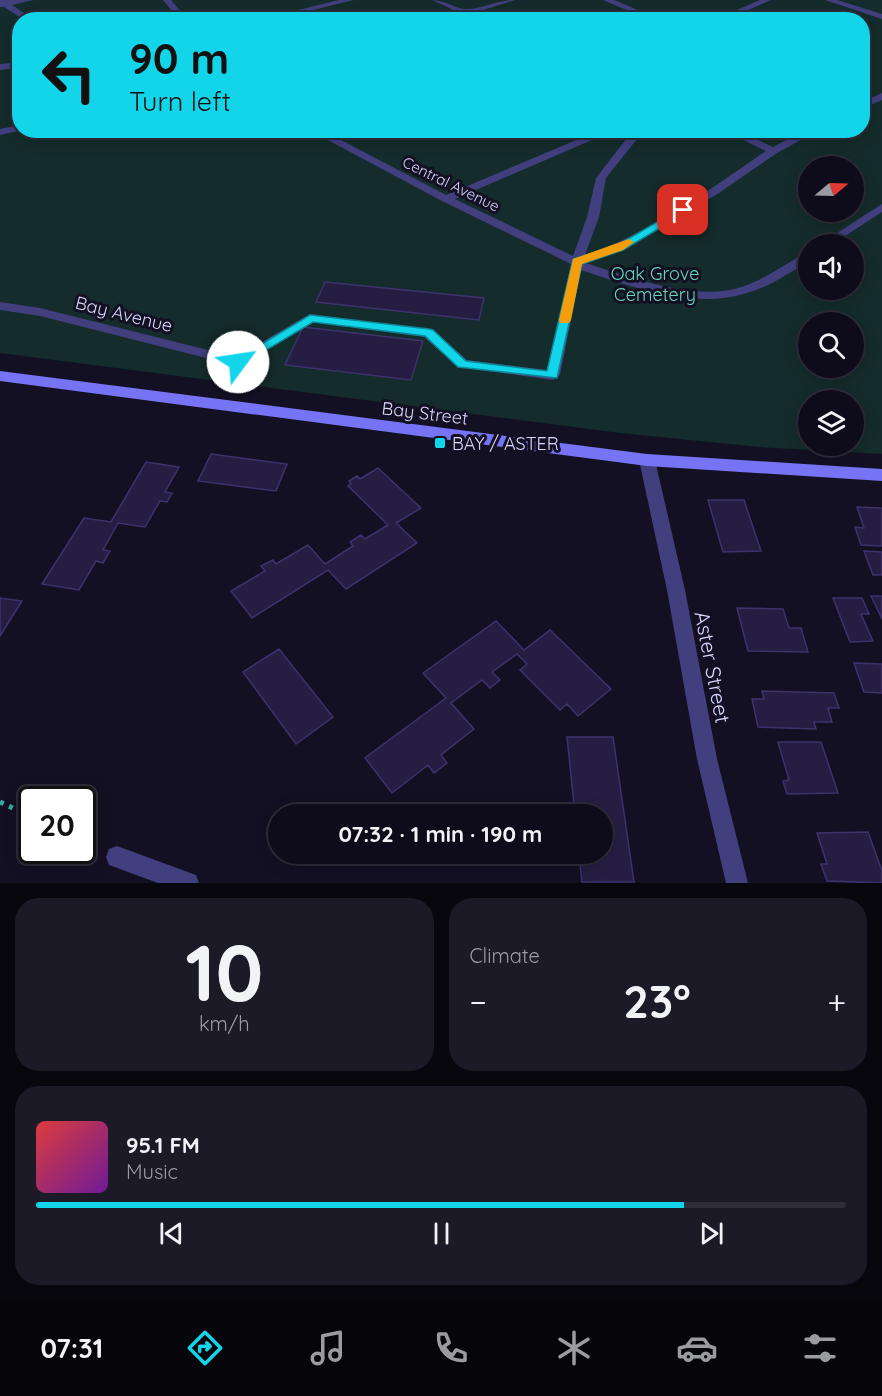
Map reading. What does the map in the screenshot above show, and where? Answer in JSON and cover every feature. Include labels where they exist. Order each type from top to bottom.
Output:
[{"type":"main road","name":"Bay Street","points":[[0,376],[647,460],[882,475]]},
{"type":"street","points":[[1,4],[29,0]]},
{"type":"street","points":[[167,0],[177,12]]},
{"type":"street","points":[[301,12],[350,0]]},
{"type":"street","points":[[436,0],[466,12],[511,0]]},
{"type":"street","points":[[607,0],[638,12]]},
{"type":"street","points":[[750,0],[763,2]]},
{"type":"street","points":[[829,0],[867,12]]},
{"type":"street","points":[[738,12],[763,2]]},
{"type":"street","points":[[1,4],[16,12]]},
{"type":"street","points":[[297,6],[306,11]]},
{"type":"street","name":"Central Avenue","points":[[329,138],[446,199],[577,263],[613,277],[700,295],[720,295],[749,289],[798,262]]},
{"type":"street","points":[[446,199],[591,138]]},
{"type":"street","points":[[577,263],[594,217],[601,178],[633,138]]},
{"type":"street","points":[[745,138],[773,151]]},
{"type":"street","points":[[577,263],[620,248],[715,191],[773,151],[798,138]]},
{"type":"street","points":[[841,234],[882,207]]},
{"type":"street","name":"Bay Avenue","points":[[0,306],[40,312],[238,362],[310,318],[429,333],[463,364],[553,375],[577,263]]},
{"type":"street","name":"Aster Street","points":[[647,460],[676,590],[707,759],[736,883]]},
{"type":"street","points":[[117,857],[188,883]]},
{"type":"path","points":[[0,802],[18,810]]},
{"type":"green space","name":"Oak Grove Cemetery","points":[[0,0],[882,0],[882,454],[864,453],[864,390],[798,390],[798,449],[620,433],[0,353]]},
{"type":"building","points":[[325,282],[484,298],[479,320],[316,302]]},
{"type":"building","points":[[303,327],[423,341],[411,380],[285,365]]},
{"type":"building","points":[[211,454],[287,464],[276,491],[198,481]]},
{"type":"building","points":[[146,462],[179,467],[165,492],[172,493],[167,502],[160,501],[145,527],[118,523],[103,550],[110,551],[103,563],[96,561],[79,590],[42,584],[84,518],[111,522]]},
{"type":"building","points":[[378,468],[421,508],[396,523],[417,543],[346,589],[328,570],[252,618],[231,591],[265,571],[261,566],[273,560],[276,564],[308,545],[325,564],[353,546],[350,542],[361,535],[365,539],[388,525],[348,486],[351,483],[349,481],[357,476],[360,479]]},
{"type":"building","points":[[708,500],[744,500],[761,551],[723,552]]},
{"type":"building","points":[[857,507],[882,508],[882,546],[861,545],[855,527],[864,528]]},
{"type":"building","points":[[864,551],[882,552],[882,575],[873,575]]},
{"type":"building","points":[[871,596],[882,596],[882,619]]},
{"type":"building","points":[[0,598],[22,601],[0,636]]},
{"type":"building","points":[[833,598],[862,598],[869,614],[861,614],[873,641],[850,642]]},
{"type":"building","points":[[737,608],[783,609],[789,628],[801,628],[808,652],[748,651]]},
{"type":"building","points":[[496,621],[524,650],[550,630],[611,689],[578,716],[567,704],[560,710],[520,670],[527,664],[517,654],[492,672],[500,680],[490,688],[482,680],[451,703],[474,729],[441,755],[447,763],[434,773],[428,765],[392,793],[365,758],[446,698],[423,673]]},
{"type":"building","points":[[279,649],[333,717],[296,744],[243,672]]},
{"type":"building","points":[[854,663],[882,664],[882,693],[864,692]]},
{"type":"building","points":[[762,691],[834,693],[839,708],[828,708],[832,722],[814,722],[816,729],[758,727],[752,699],[764,699]]},
{"type":"building","points":[[567,737],[613,737],[634,882],[582,882],[580,864],[613,864],[613,804],[574,804]]},
{"type":"building","points":[[778,742],[821,742],[838,793],[787,794],[783,781],[789,780]]},
{"type":"building","points":[[868,832],[882,871],[882,883],[827,881],[821,864],[827,864],[817,833]]},
{"type":"slow traffic","points":[[565,320],[577,262],[620,248],[629,242]]},
{"type":"place","name":"BAY / ASTER","points":[[440,443]]},
{"type":"route","points":[[238,362],[310,318],[429,333],[463,364],[553,375],[577,262],[620,248],[683,210]]}]
